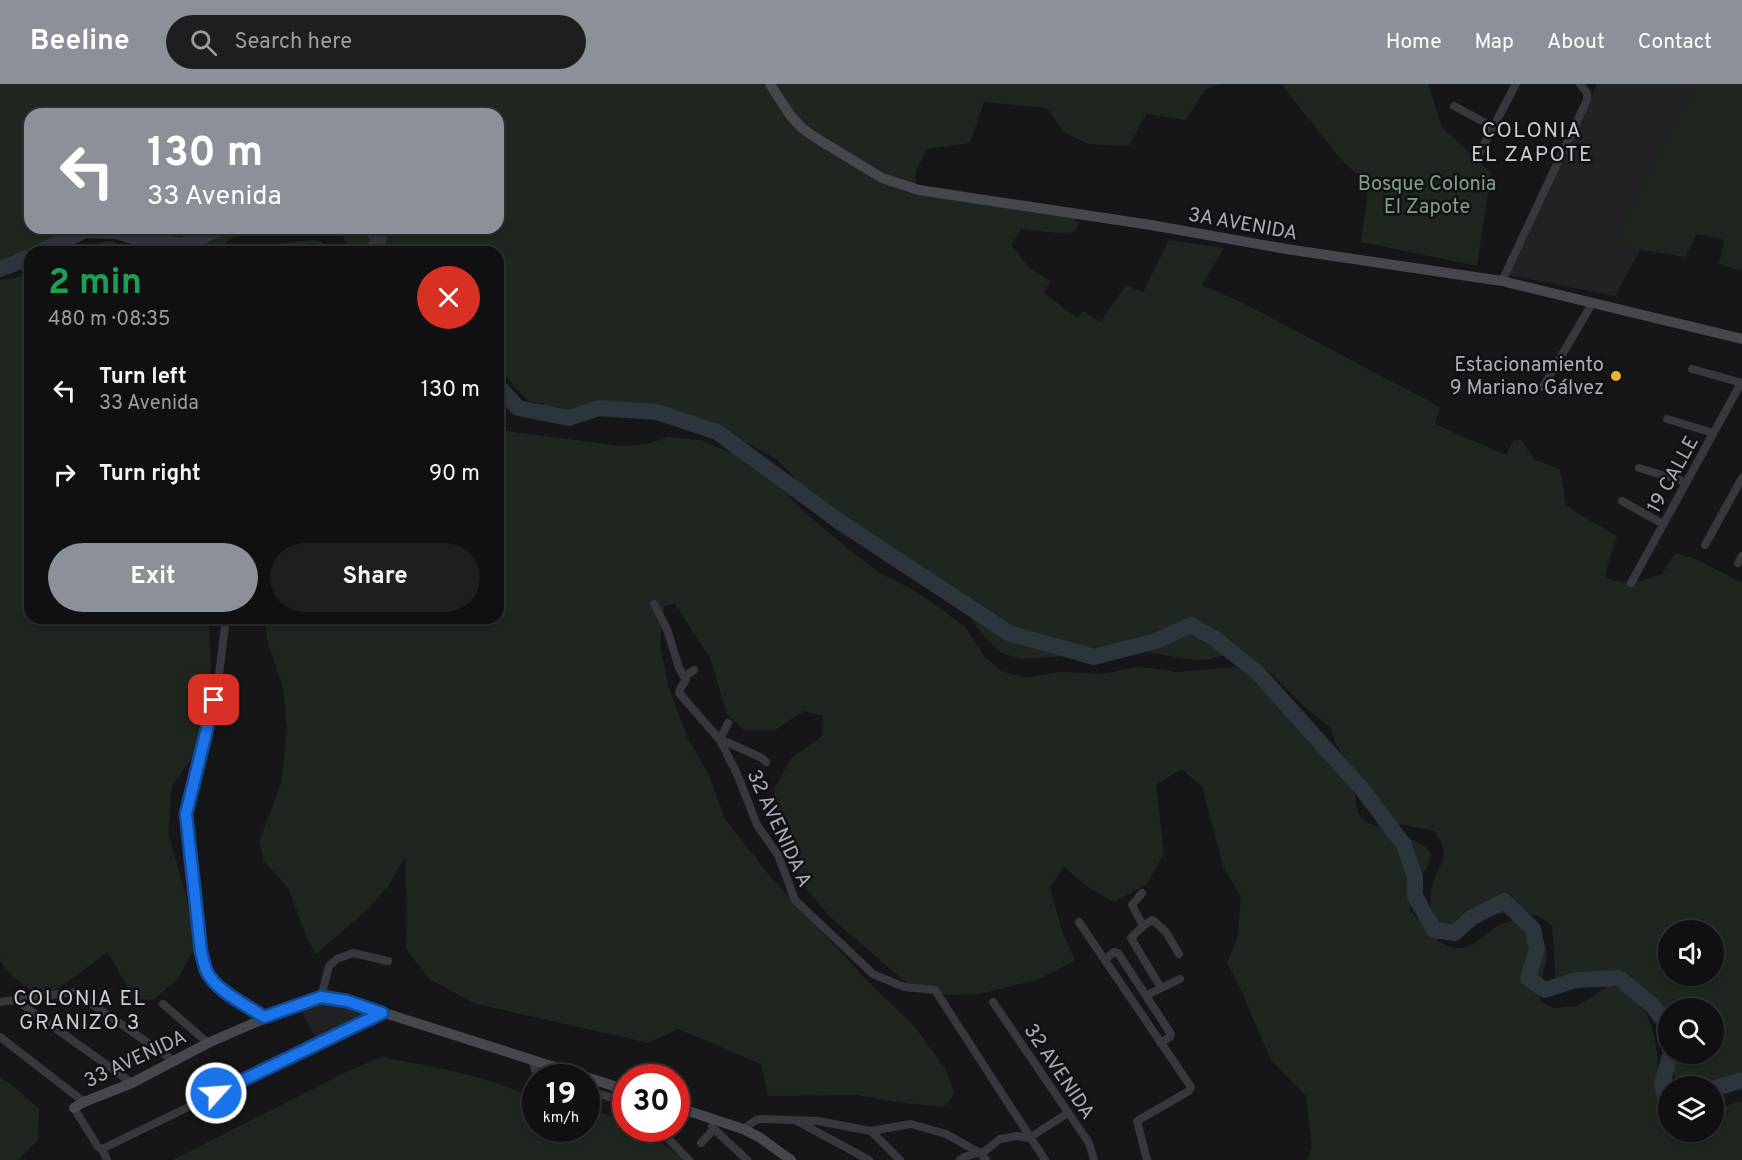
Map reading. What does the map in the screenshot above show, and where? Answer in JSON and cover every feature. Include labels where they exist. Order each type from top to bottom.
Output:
[{"type":"street","name":"3A AVENIDA","points":[[770,84],[790,115],[802,128],[866,169],[897,184],[919,190],[1502,281],[1742,339]]},
{"type":"street","points":[[1480,152],[1516,84]]},
{"type":"street","points":[[1502,281],[1588,96],[1580,84]]},
{"type":"street","points":[[1454,106],[1493,127]]},
{"type":"street","points":[[1543,387],[1593,302]]},
{"type":"street","points":[[1692,369],[1741,383]]},
{"type":"street","name":"19 CALLE","points":[[1631,582],[1741,383]]},
{"type":"street","points":[[1667,419],[1713,434]]},
{"type":"street","points":[[1640,468],[1686,482]]},
{"type":"street","points":[[1705,545],[1742,478]]},
{"type":"street","points":[[1622,501],[1663,524]]},
{"type":"street","name":"32 AVENIDA A","points":[[654,604],[667,629],[679,668],[686,682],[680,689],[680,693],[720,740],[738,776],[757,825],[778,855],[795,900],[873,974],[904,987],[934,990],[1045,1160]]},
{"type":"street","points":[[225,624],[218,682],[186,814],[189,845],[201,952],[206,971],[212,981],[222,989],[264,1017]]},
{"type":"street","points":[[684,677],[694,670]]},
{"type":"street","points":[[728,723],[720,740],[762,758],[766,762]]},
{"type":"street","points":[[1142,893],[1132,905],[1143,926]]},
{"type":"street","points":[[1161,988],[1131,940],[1132,934],[1154,921],[1166,932],[1179,954]]},
{"type":"street","points":[[1079,922],[1191,1089],[1137,1121],[1147,1160]]},
{"type":"street","points":[[1105,960],[1114,952],[1118,953],[1147,995],[1171,1034],[1160,1043]]},
{"type":"street","points":[[321,997],[329,966],[337,959],[360,953],[388,961]]},
{"type":"street","points":[[1147,995],[1180,979]]},
{"type":"street","points":[[0,1002],[75,992],[174,1061]]},
{"type":"street","name":"33 AVENIDA","points":[[107,1160],[74,1108],[132,1083],[264,1017],[321,997],[347,1001],[545,1064]]},
{"type":"street","points":[[16,1000],[132,1083]]},
{"type":"street","name":"32 AVENIDA","points":[[993,1002],[1089,1143],[1094,1160]]},
{"type":"street","points":[[163,1004],[208,1043]]},
{"type":"street","points":[[102,1149],[382,1013]]},
{"type":"street","points":[[0,1037],[84,1102]]},
{"type":"street","points":[[533,1060],[534,1064]]},
{"type":"street","points":[[690,1112],[743,1129],[759,1137],[791,1160]]},
{"type":"street","points":[[983,1157],[985,1151],[1000,1139],[1017,1136],[1029,1138],[1068,1113]]},
{"type":"street","points":[[705,1117],[714,1129],[747,1160]]},
{"type":"street","points":[[743,1129],[761,1119],[818,1121],[871,1131],[911,1124],[946,1134],[983,1157]]},
{"type":"street","points":[[794,1119],[869,1160]]},
{"type":"street","points":[[701,1143],[714,1129]]},
{"type":"street","points":[[871,1131],[900,1160]]},
{"type":"street","points":[[672,1142],[689,1160]]},
{"type":"street","points":[[960,1160],[964,1156],[983,1157]]},
{"type":"shaded area","points":[[1597,84],[1733,84],[1615,296],[1503,274]]},
{"type":"shaded area","points":[[326,1003],[375,1012],[317,1040],[300,1008]]},
{"type":"green space","points":[[0,84],[1220,84],[1205,90],[1186,120],[1146,114],[1129,146],[1088,144],[1063,132],[1047,108],[984,102],[970,143],[927,149],[916,171],[915,190],[1070,216],[1080,223],[1074,232],[1058,233],[1021,229],[1011,246],[1029,268],[1050,281],[1044,293],[1077,318],[1083,311],[1100,322],[1126,285],[1143,292],[1169,240],[1224,248],[1202,285],[1245,304],[1440,407],[1435,424],[1506,455],[1514,440],[1521,440],[1535,460],[1560,469],[1566,506],[1617,536],[1607,567],[1606,578],[1628,583],[1662,574],[1675,553],[1696,559],[1742,583],[1742,1072],[1724,1079],[1724,1076],[1675,1076],[1673,1064],[1724,1064],[1724,998],[1658,998],[1658,1010],[1632,985],[1607,978],[1567,987],[1556,985],[1552,925],[1538,916],[1502,913],[1485,918],[1469,931],[1450,934],[1433,920],[1431,891],[1444,854],[1440,840],[1434,831],[1377,820],[1369,812],[1368,795],[1359,776],[1335,743],[1331,728],[1301,704],[1271,673],[1258,664],[1236,656],[1220,656],[1207,660],[1186,659],[1133,649],[1117,653],[1020,659],[1001,653],[982,634],[967,613],[915,567],[889,548],[829,512],[801,489],[794,477],[777,460],[759,449],[696,419],[666,413],[633,418],[564,416],[541,403],[529,401],[504,373],[504,246],[348,246],[342,234],[504,234],[504,108],[24,108],[24,234],[88,234],[60,246],[24,246],[24,267],[0,276]]},
{"type":"green space","name":"Bosque Colonia El Zapote","points":[[1281,84],[1428,84],[1442,127],[1491,173],[1477,266],[1361,242],[1369,184],[1342,161]]},
{"type":"green space","points":[[1695,84],[1742,84],[1742,271],[1719,264],[1724,240],[1697,234],[1685,257],[1613,245]]},
{"type":"green space","points":[[122,234],[244,234],[229,240],[222,246],[146,246]]},
{"type":"green space","points":[[314,240],[321,241],[323,246],[256,246]]},
{"type":"green space","points":[[112,241],[123,246],[92,246]]},
{"type":"green space","points":[[24,276],[24,624],[209,624],[211,685],[200,746],[172,786],[168,833],[188,903],[193,951],[177,980],[153,1000],[133,998],[108,952],[45,998],[13,977],[0,959],[0,280]]},
{"type":"green space","points":[[504,430],[622,446],[647,444],[668,437],[701,440],[744,458],[767,474],[803,511],[856,555],[880,573],[936,605],[966,628],[984,656],[1003,672],[1027,677],[1061,672],[1103,674],[1136,667],[1176,672],[1235,667],[1251,673],[1266,683],[1326,742],[1353,784],[1358,813],[1365,822],[1411,839],[1431,853],[1428,864],[1413,892],[1410,910],[1430,933],[1442,943],[1455,948],[1474,944],[1498,925],[1507,922],[1517,921],[1533,927],[1544,943],[1546,951],[1540,1001],[1553,1008],[1577,1006],[1609,986],[1625,989],[1643,1004],[1655,1038],[1660,1076],[1658,1142],[1724,1142],[1724,1107],[1742,1101],[1742,1160],[1307,1160],[1312,1148],[1306,1096],[1271,1060],[1227,963],[1238,936],[1241,897],[1223,866],[1202,786],[1181,769],[1156,785],[1164,853],[1147,884],[1114,902],[1089,888],[1064,867],[1050,887],[1062,931],[1075,960],[1042,978],[980,994],[947,995],[911,987],[830,917],[807,890],[777,815],[774,789],[792,757],[822,736],[823,716],[804,711],[775,730],[744,730],[727,714],[710,658],[675,604],[664,606],[660,645],[668,685],[688,739],[709,775],[725,819],[769,875],[865,978],[915,1027],[944,1067],[955,1093],[944,1107],[856,1095],[768,1096],[761,1064],[678,1029],[649,1043],[476,1004],[429,979],[406,949],[405,857],[389,885],[368,909],[316,954],[307,938],[288,888],[264,861],[259,841],[281,784],[287,730],[283,688],[267,640],[266,624],[504,624]]},
{"type":"green space","points":[[381,1057],[460,1073],[522,1093],[522,1142],[600,1142],[600,1112],[612,1116],[612,1142],[661,1142],[686,1160],[173,1160],[344,1073]]},
{"type":"green space","points":[[0,1078],[11,1084],[39,1109],[38,1140],[18,1160],[0,1160]]},
{"type":"waterway","points":[[52,246],[77,234]]},
{"type":"waterway","points":[[126,234],[153,242],[182,246]]},
{"type":"waterway","points":[[182,246],[207,234]]},
{"type":"waterway","points":[[376,234],[379,238],[376,246]]},
{"type":"waterway","points":[[0,269],[24,259]]},
{"type":"waterway","points":[[504,393],[518,408],[569,418],[599,408],[657,412],[717,432],[840,522],[1009,633],[1094,657],[1156,641],[1191,625],[1214,638],[1258,673],[1362,789],[1404,845],[1415,877],[1415,896],[1434,930],[1455,933],[1471,918],[1504,901],[1533,929],[1537,949],[1528,978],[1545,990],[1576,980],[1619,978],[1652,1005],[1658,1013]]},
{"type":"waterway","points":[[1664,1076],[1668,1064]]},
{"type":"waterway","points":[[1724,1086],[1742,1080]]},
{"type":"place","name":"Estacionamiento 9 Mariano Gálvez","points":[[1616,376]]},
{"type":"district","name":"COLONIA EL ZAPOTE","points":[[1532,142]]},
{"type":"district","name":"COLONIA EL GRANIZO 3","points":[[80,1010]]},
{"type":"route","points":[[214,700],[186,814],[201,952],[206,971],[212,981],[222,989],[264,1017],[321,997],[347,1001],[382,1013],[216,1093]]}]
